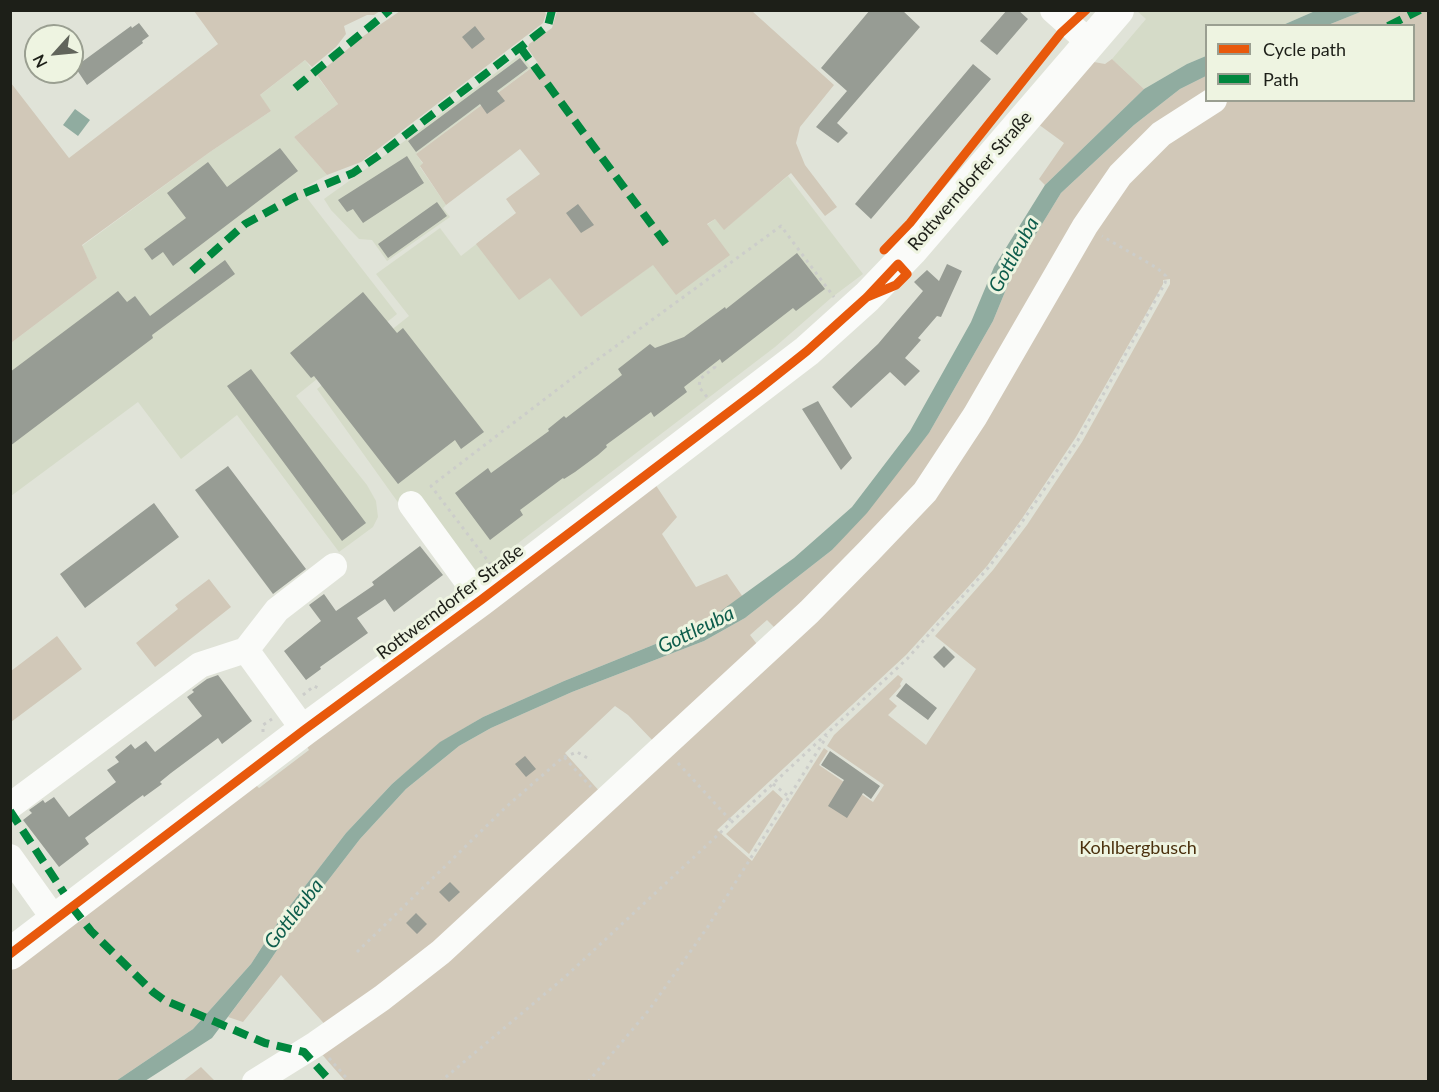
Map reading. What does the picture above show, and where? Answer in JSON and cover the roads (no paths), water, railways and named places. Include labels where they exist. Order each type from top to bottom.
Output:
[{"type":"main road","name":"Rottwerndorfer Straße","points":[[10,954],[304,730],[481,600],[807,351],[858,305],[911,251],[1118,10]]},
{"type":"street","points":[[1053,10],[1090,43]]},
{"type":"street","points":[[255,1082],[316,1044],[382,998],[441,952],[809,612],[925,492],[975,416],[1085,226],[1120,176],[1161,134],[1211,102]]},
{"type":"street","points":[[411,504],[481,600]]},
{"type":"street","points":[[10,806],[200,665],[246,650],[277,610],[334,566]]},
{"type":"street","points":[[246,650],[304,730]]},
{"type":"street","points":[[10,856],[55,920]]},
{"type":"water","points":[[1315,10],[1363,11],[1330,24],[1285,24]]},
{"type":"water","name":"Gottleuba","points":[[1205,56],[1205,76],[1180,89],[1134,125],[1061,193],[1014,270],[993,321],[929,433],[867,513],[832,550],[745,618],[704,641],[572,692],[491,728],[459,746],[406,789],[360,839],[296,922],[212,1038],[145,1081],[116,1081],[193,1029],[251,964],[282,916],[346,833],[392,784],[440,742],[483,717],[564,681],[700,626],[794,558],[852,507],[910,431],[971,322],[994,267],[1045,185],[1144,89]]},
{"type":"water","points":[[75,109],[90,120],[78,136],[63,125]]},
{"type":"park label","name":"Kohlbergbusch","points":[[1138,848]]}]
